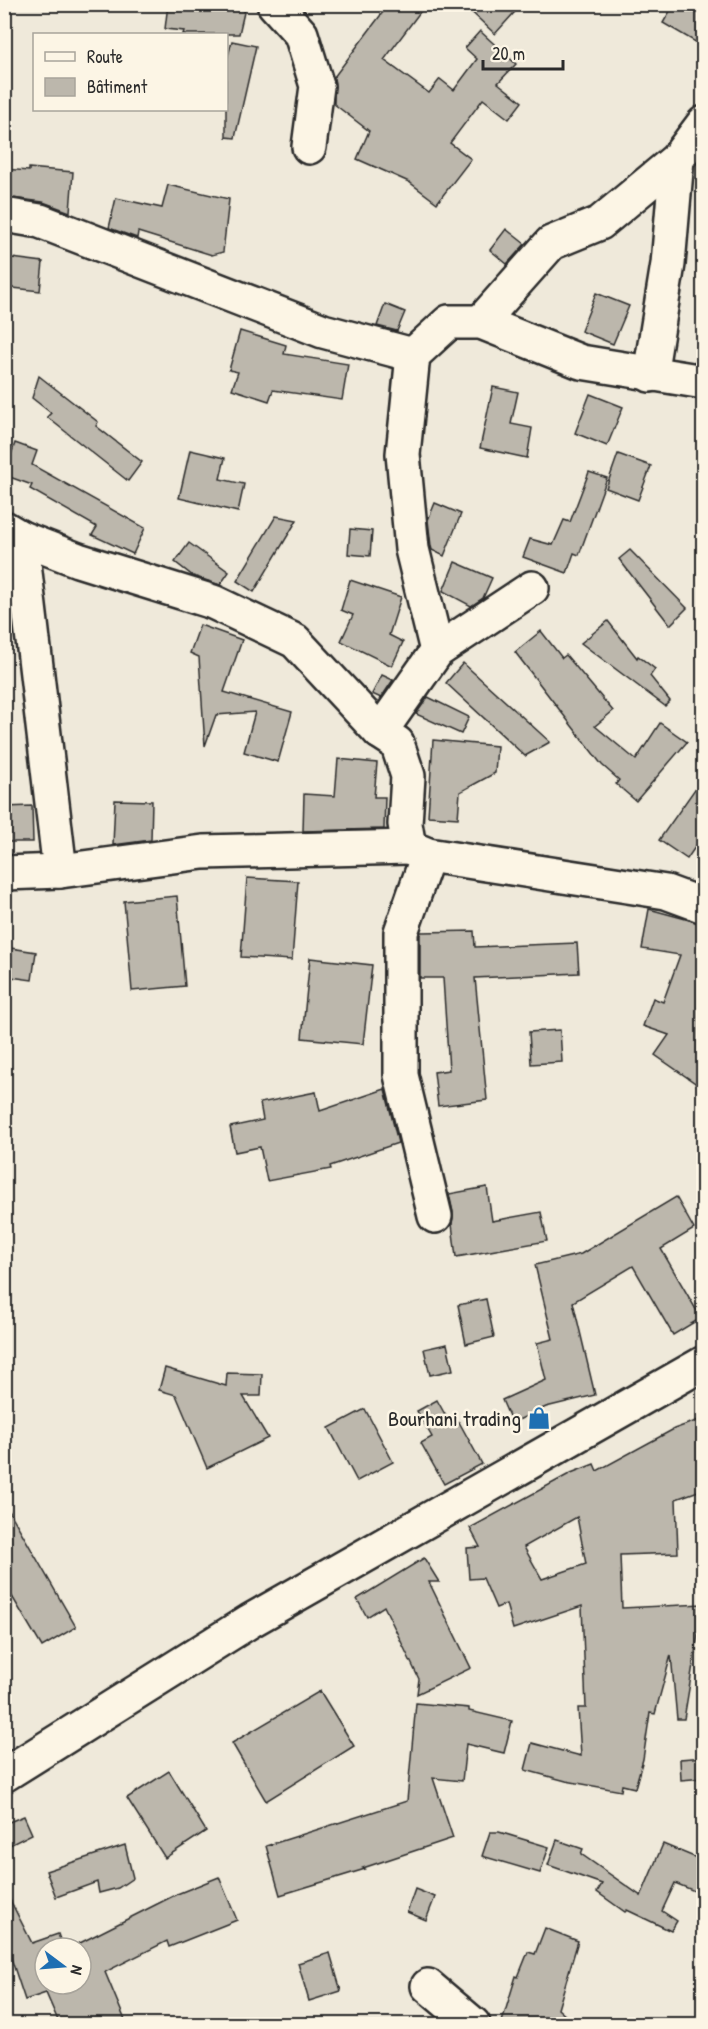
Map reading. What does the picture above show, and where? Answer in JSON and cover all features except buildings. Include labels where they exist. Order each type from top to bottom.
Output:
[{"type":"street","points":[[274,4],[300,34],[317,86],[309,147]]},
{"type":"street","points":[[481,322],[551,243],[600,223],[677,159],[704,123]]},
{"type":"street","points":[[650,375],[668,264],[677,159]]},
{"type":"street","points":[[4,215],[40,221],[322,331],[413,356]]},
{"type":"street","points":[[437,651],[412,549],[404,454],[413,356],[449,322],[481,322],[581,362],[704,382]]},
{"type":"street","points":[[13,533],[78,560],[213,602],[295,641],[380,732],[397,743],[408,776],[405,824],[418,851],[401,933],[401,1076],[435,1216]]},
{"type":"street","points":[[13,533],[60,871]]},
{"type":"street","points":[[380,732],[437,651],[532,588]]},
{"type":"street","points":[[4,873],[60,871],[202,852],[418,851],[666,892],[704,906]]},
{"type":"street","points":[[4,1775],[250,1621],[704,1363]]},
{"type":"street","points":[[428,1986],[473,2025]]},
{"type":"place","name":"Bourhani trading","points":[[539,1418]]}]
